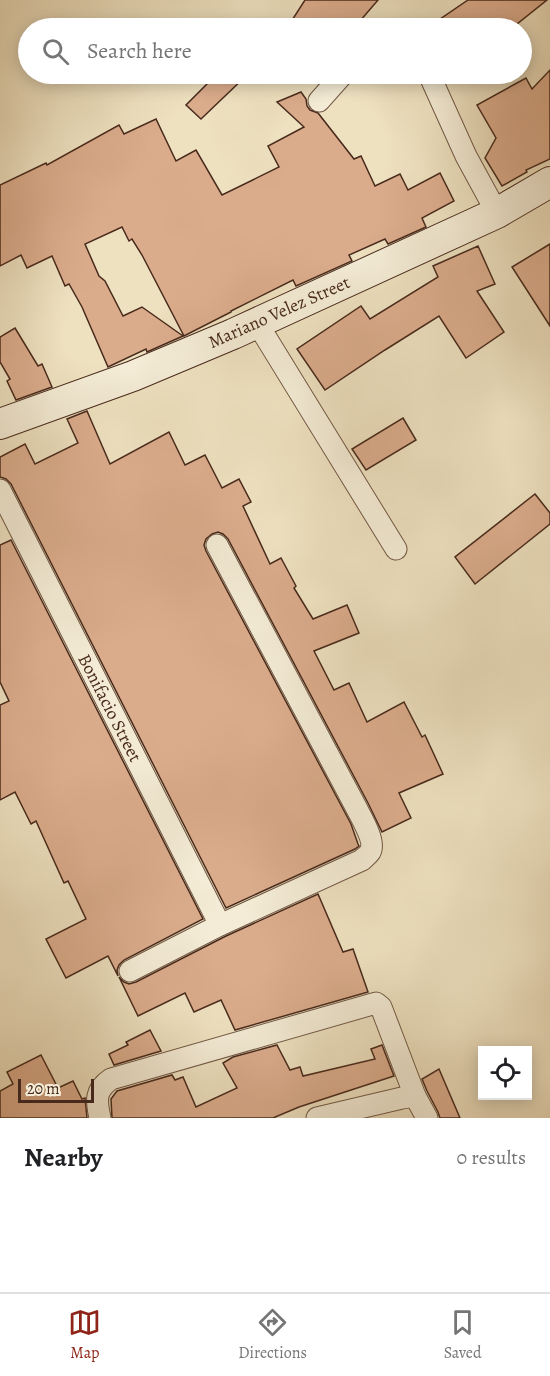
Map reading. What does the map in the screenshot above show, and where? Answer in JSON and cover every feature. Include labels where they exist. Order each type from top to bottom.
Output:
[{"type":"street","points":[[319,101],[334,84]]},
{"type":"street","points":[[434,84],[466,156],[497,213]]},
{"type":"street","name":"Mariano Velez Street","points":[[0,424],[133,376],[257,323],[497,213],[550,182]]},
{"type":"street","points":[[257,323],[396,549]]},
{"type":"street","name":"Bonifacio Street","points":[[0,490],[220,925]]},
{"type":"street","points":[[130,970],[220,925],[362,860],[370,852],[370,838],[357,809],[217,545]]},
{"type":"street","points":[[100,1118],[97,1104],[98,1094],[102,1085],[111,1079],[376,1003],[381,1007],[427,1118]]},
{"type":"street","points":[[317,1118],[416,1096]]},
{"type":"building","points":[[305,0],[378,0],[363,18],[293,18]]},
{"type":"building","points":[[468,0],[547,0],[524,18],[442,18]]},
{"type":"building","points":[[550,70],[550,159],[526,170],[527,172],[502,186],[485,158],[496,138],[477,105],[515,84],[529,84],[532,89]]},
{"type":"building","points":[[207,84],[238,84],[201,119],[186,105]]},
{"type":"building","points":[[301,92],[310,110],[318,113],[354,159],[361,156],[375,186],[400,174],[408,190],[440,173],[454,201],[422,218],[426,227],[388,244],[385,239],[349,255],[352,261],[296,286],[293,280],[184,336],[142,255],[132,239],[129,241],[122,227],[85,244],[99,276],[105,281],[123,316],[142,307],[183,336],[147,352],[146,349],[108,367],[82,307],[69,284],[65,286],[52,256],[27,268],[21,255],[0,266],[0,185],[46,163],[47,165],[119,125],[124,134],[156,119],[176,161],[196,150],[222,195],[279,167],[268,146],[304,127],[277,102]]},
{"type":"building","points":[[550,244],[550,326],[512,267]]},
{"type":"building","points":[[478,246],[495,284],[477,291],[504,332],[466,358],[439,316],[325,390],[297,349],[361,306],[370,319],[438,277],[433,266]]},
{"type":"building","points":[[15,328],[38,366],[42,364],[52,387],[16,400],[7,381],[10,379],[0,362],[0,337]]},
{"type":"building","points":[[87,411],[110,464],[169,432],[185,465],[205,455],[222,488],[239,479],[251,502],[243,506],[270,564],[281,558],[296,586],[294,588],[313,619],[347,605],[359,633],[314,651],[334,690],[349,683],[367,722],[404,702],[422,737],[425,735],[443,774],[399,793],[411,818],[382,832],[228,539],[218,532],[212,534],[206,539],[204,545],[206,551],[351,824],[359,846],[226,908],[11,484],[0,477],[0,457],[25,444],[35,464],[78,443],[67,419]]},
{"type":"building","points":[[403,418],[416,440],[366,470],[352,449]]},
{"type":"building","points":[[535,494],[550,513],[550,524],[475,584],[455,557]]},
{"type":"building","points":[[11,540],[203,919],[124,960],[117,970],[118,976],[108,956],[66,978],[46,939],[86,919],[68,881],[64,883],[36,821],[31,824],[15,792],[0,800],[0,705],[9,701],[0,682],[0,545]]},
{"type":"building","points":[[318,894],[343,952],[353,949],[368,992],[235,1030],[221,1000],[194,1012],[185,993],[138,1016],[119,977],[129,984],[136,982],[226,936]]},
{"type":"building","points":[[150,1030],[161,1051],[114,1065],[109,1054],[128,1045],[126,1042]]},
{"type":"building","points":[[277,1045],[290,1070],[300,1067],[303,1076],[375,1059],[371,1049],[382,1045],[394,1076],[299,1107],[273,1118],[112,1118],[111,1099],[117,1091],[172,1075],[175,1080],[183,1077],[196,1107],[237,1088],[223,1063],[233,1057]]},
{"type":"building","points":[[41,1055],[58,1088],[73,1081],[82,1099],[85,1098],[87,1118],[0,1118],[0,1091],[13,1084],[7,1072]]},
{"type":"building","points":[[439,1069],[460,1118],[440,1118],[427,1091],[422,1079]]}]
